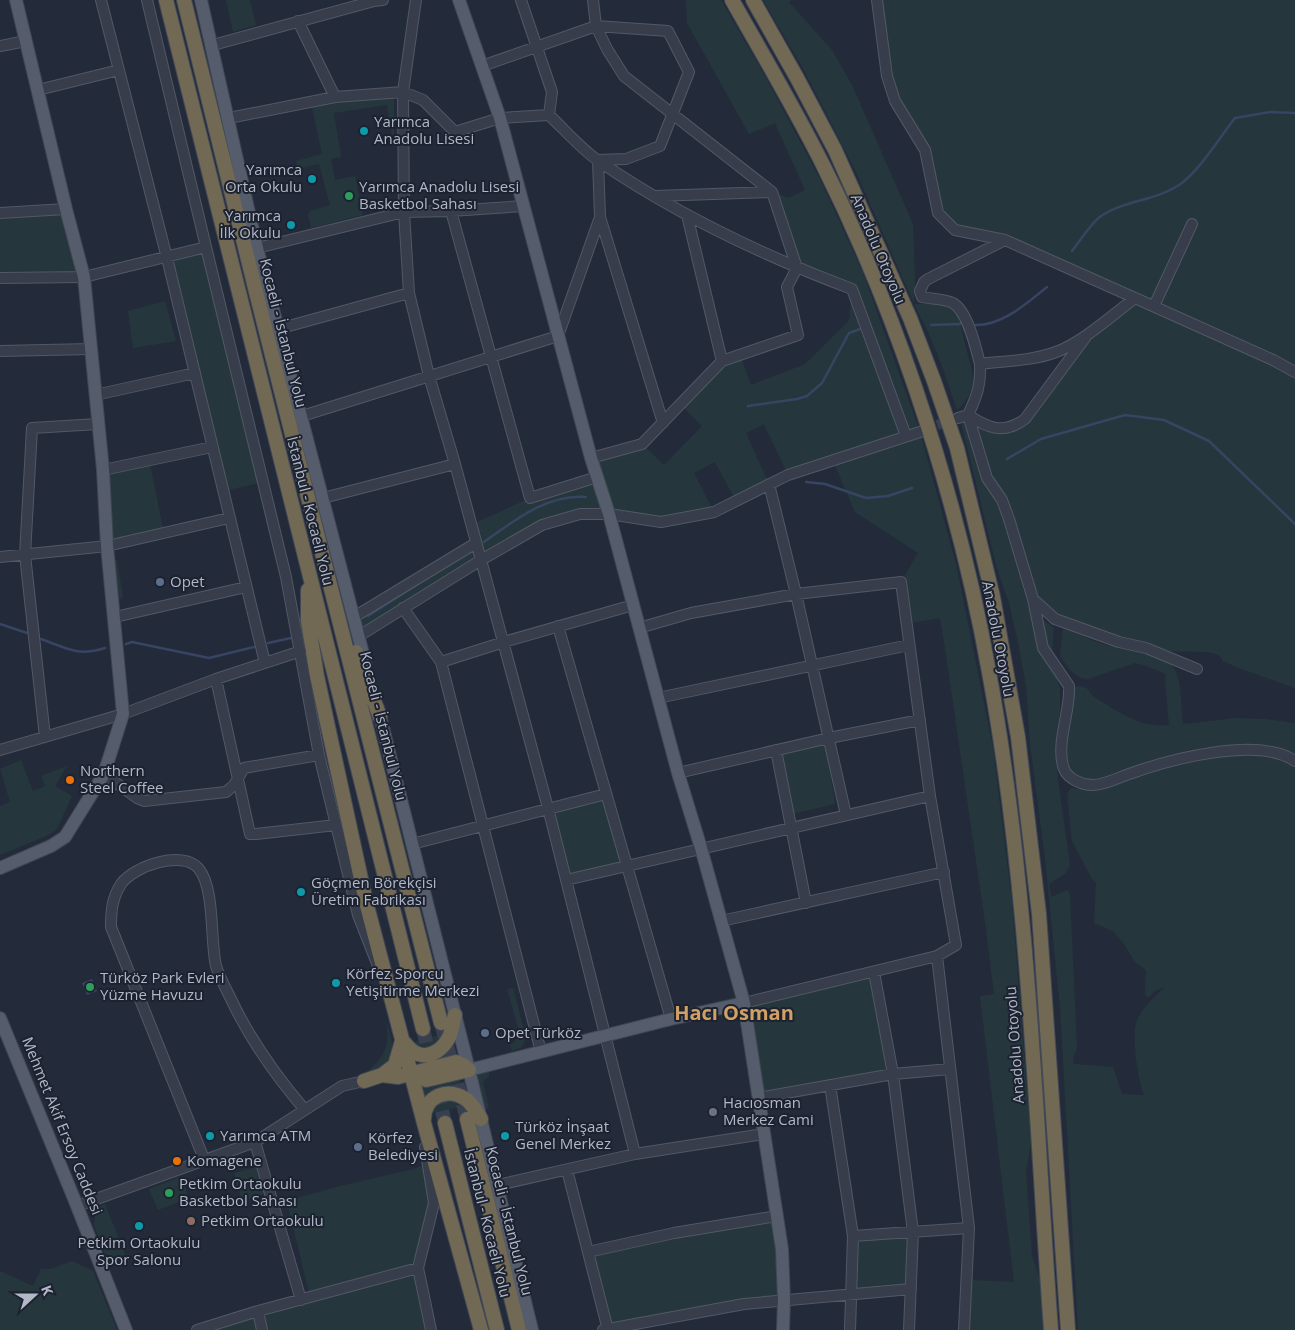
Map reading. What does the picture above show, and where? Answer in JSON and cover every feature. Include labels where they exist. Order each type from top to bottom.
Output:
[{"type":"highway","points":[[157,0],[181,59]]},
{"type":"highway","name":"İstanbul - Kocaeli Yolu","points":[[166,0],[423,1030]]},
{"type":"highway","name":"Kocaeli - İstanbul Yolu","points":[[184,0],[258,302],[441,1023]]},
{"type":"highway","name":"Anadolu Otoyolu","points":[[732,0],[818,156],[854,232],[891,321],[916,388],[958,532],[989,673],[1012,827],[1030,1020],[1051,1330]]},
{"type":"highway","name":"Anadolu Otoyolu","points":[[753,0],[836,150],[910,318],[957,448],[993,597],[1018,737],[1039,914],[1068,1330]]},
{"type":"highway","points":[[308,569],[308,621],[317,676],[366,902],[402,1040],[411,1098],[424,1123],[481,1330]]},
{"type":"highway","points":[[331,586],[380,717]]},
{"type":"highway","points":[[402,1040],[412,1051],[418,1054],[434,1053],[440,1050],[450,1036],[455,1016]]},
{"type":"highway","points":[[364,1081],[382,1075],[395,1065],[402,1040]]},
{"type":"highway","points":[[364,1081],[409,1082],[456,1062],[463,1064],[469,1070]]},
{"type":"highway","points":[[382,1075],[398,1077],[409,1082]]},
{"type":"highway","points":[[424,1123],[425,1108],[434,1097],[451,1093],[467,1100],[474,1119]]},
{"type":"highway","name":"Kocaeli - İstanbul Yolu","points":[[474,1119],[519,1330]]},
{"type":"highway","name":"İstanbul - Kocaeli Yolu","points":[[445,1123],[497,1330]]},
{"type":"main road","points":[[0,868],[51,846],[65,837],[104,774],[123,714],[107,546],[103,470],[84,276],[16,0]]},
{"type":"main road","points":[[202,0],[257,248],[380,717],[469,1070],[474,1119],[498,1185],[532,1330]]},
{"type":"main road","points":[[459,0],[500,118],[591,458],[609,514],[678,773],[744,1003],[782,1249],[783,1330]]},
{"type":"main road","points":[[469,1070],[671,1019],[744,1003]]},
{"type":"main road","name":"Mehmet Akif Ersoy Caddesi","points":[[0,1018],[126,1330]]},
{"type":"street","points":[[101,0],[167,258],[265,663]]},
{"type":"street","points":[[147,0],[286,577],[319,755],[358,916],[394,1006]]},
{"type":"street","points":[[213,45],[298,20],[374,0],[383,0]]},
{"type":"street","points":[[416,0],[403,92],[404,212],[409,293],[429,376],[455,464],[548,808],[635,1154]]},
{"type":"street","points":[[521,0],[552,92],[549,115]]},
{"type":"street","points":[[591,458],[642,444],[722,360],[798,335],[787,287],[796,268],[772,192],[624,76],[596,26],[593,0]]},
{"type":"street","points":[[877,0],[887,76],[895,101],[925,150],[938,212],[954,230],[1005,240],[1273,360],[1295,372]]},
{"type":"street","points":[[298,20],[335,97]]},
{"type":"street","points":[[482,66],[596,26],[668,30],[689,72],[660,146],[626,158],[598,160]]},
{"type":"street","points":[[0,46],[26,41]]},
{"type":"street","points":[[38,90],[119,70]]},
{"type":"street","points":[[229,118],[335,97],[403,92],[423,100],[455,132],[500,118],[549,115],[598,160],[687,216],[796,268],[852,288],[906,436]]},
{"type":"street","points":[[598,160],[600,217],[663,423]]},
{"type":"street","points":[[655,196],[772,192]]},
{"type":"street","points":[[257,248],[404,212],[523,206]]},
{"type":"street","points":[[0,214],[66,209]]},
{"type":"street","points":[[452,211],[530,498],[597,477]]},
{"type":"street","points":[[687,216],[722,360]]},
{"type":"street","points":[[302,416],[558,336],[600,217]]},
{"type":"street","points":[[1154,306],[1192,224]]},
{"type":"street","points":[[963,416],[977,396],[980,381],[980,364],[970,329],[957,307],[950,302],[922,297],[920,291],[924,282],[928,279],[1005,240]]},
{"type":"street","points":[[0,278],[84,276],[167,258],[206,247]]},
{"type":"street","points":[[278,329],[409,293]]},
{"type":"street","points":[[980,364],[1048,355],[1067,347],[1134,298]]},
{"type":"street","points":[[963,416],[986,426],[997,428],[1018,424],[1025,419],[1089,332]]},
{"type":"street","points":[[0,350],[90,350]]},
{"type":"street","points":[[95,395],[195,373]]},
{"type":"street","points":[[963,416],[987,478],[1002,500],[1033,599],[1043,648],[1069,686],[1064,719],[1062,761],[1064,768],[1072,778],[1086,785],[1099,784],[1177,759],[1226,751],[1272,752],[1284,755],[1295,761]]},
{"type":"street","points":[[46,738],[26,555],[32,428],[98,424]]},
{"type":"street","points":[[359,636],[481,560],[542,525],[580,514],[609,514],[661,522],[714,512],[788,475],[920,432]]},
{"type":"street","points":[[103,470],[212,447]]},
{"type":"street","points":[[323,498],[455,464]]},
{"type":"street","points":[[769,484],[846,816]]},
{"type":"street","points":[[0,557],[107,546],[229,518]]},
{"type":"street","points":[[354,618],[476,543]]},
{"type":"street","points":[[639,628],[691,613],[796,594],[901,582],[930,796],[956,945],[937,956],[744,1003]]},
{"type":"street","points":[[114,617],[246,588]]},
{"type":"street","points":[[1033,599],[1055,619],[1119,642],[1146,648],[1197,669]]},
{"type":"street","points":[[440,662],[558,626],[633,606]]},
{"type":"street","points":[[403,608],[440,662],[541,1052]]},
{"type":"street","points":[[558,626],[671,1019]]},
{"type":"street","points":[[658,698],[909,645]]},
{"type":"street","points":[[0,750],[123,714],[216,679],[301,651]]},
{"type":"street","points":[[216,679],[250,834],[336,825]]},
{"type":"street","points":[[678,773],[828,738],[920,720]]},
{"type":"street","points":[[776,750],[806,903]]},
{"type":"street","points":[[104,774],[144,801],[226,792],[234,785],[244,768],[319,755]]},
{"type":"street","points":[[412,844],[606,794]]},
{"type":"street","points":[[566,880],[930,796]]},
{"type":"street","points":[[204,1160],[111,927],[111,910],[114,895],[123,882],[134,872],[154,864],[174,860],[187,862],[198,867],[204,877],[208,890],[214,955],[222,982],[251,1038],[305,1110]]},
{"type":"street","points":[[721,921],[944,872]]},
{"type":"street","points":[[937,956],[969,1228],[964,1330]]},
{"type":"street","points":[[874,972],[893,1074],[913,1232],[910,1330]]},
{"type":"street","points":[[758,1098],[893,1074],[950,1069]]},
{"type":"street","points":[[77,1206],[255,1142],[342,1086],[364,1081]]},
{"type":"street","points":[[830,1085],[853,1236],[850,1330]]},
{"type":"street","points":[[424,1123],[434,1203],[418,1268],[431,1330]]},
{"type":"street","points":[[498,1185],[635,1154],[764,1134]]},
{"type":"street","points":[[255,1142],[301,1300]]},
{"type":"street","points":[[567,1170],[606,1330],[744,1304],[912,1289]]},
{"type":"street","points":[[588,1252],[674,1233],[777,1216]]},
{"type":"street","points":[[853,1236],[969,1228]]},
{"type":"street","points":[[197,1330],[258,1311],[418,1268]]},
{"type":"street","points":[[258,1311],[262,1330]]},
{"type":"shaded area","points":[[226,0],[250,0],[256,25],[233,32]]},
{"type":"shaded area","points":[[686,0],[721,0],[766,78],[820,179],[863,273],[920,432],[957,568],[993,748],[1012,903],[1031,1142],[1026,1172],[1032,1256],[1041,1281],[1044,1330],[964,1330],[967,1280],[1014,1282],[980,996],[994,994],[945,648],[940,618],[906,624],[901,582],[918,553],[855,512],[833,461],[788,475],[764,424],[746,433],[769,484],[736,501],[715,462],[694,473],[714,512],[661,522],[609,514],[542,525],[359,636],[354,617],[476,543],[471,525],[530,498],[597,477],[591,458],[642,444],[664,465],[702,426],[681,405],[722,361],[740,354],[751,385],[805,364],[849,320],[852,289],[797,268],[772,192],[789,198],[805,190],[775,123],[749,134],[687,23]]},
{"type":"shaded area","points":[[763,0],[792,0],[789,2],[832,50],[852,85],[913,224],[914,304],[856,172],[805,72]]},
{"type":"shaded area","points":[[877,0],[1295,0],[1295,688],[1236,667],[1223,661],[1219,655],[1208,652],[1170,651],[1077,623],[1050,610],[1039,597],[1029,577],[1026,587],[1033,628],[1040,654],[1057,679],[1060,688],[1060,711],[1056,740],[1058,780],[1070,865],[1066,873],[1049,884],[1051,897],[1068,890],[1070,895],[1077,1048],[1073,1058],[1074,1064],[1113,1067],[1122,1094],[1144,1095],[1136,1060],[1136,1024],[1144,1009],[1165,987],[1155,991],[1148,998],[1145,995],[1146,970],[1135,962],[1113,931],[1094,923],[1096,883],[1072,841],[1067,794],[1071,788],[1102,789],[1116,782],[1157,769],[1207,757],[1256,755],[1277,759],[1295,768],[1295,1330],[1078,1330],[1060,1007],[1045,858],[1030,744],[1026,686],[1009,603],[997,569],[961,422],[968,423],[985,484],[1002,511],[968,415],[986,426],[1018,424],[1089,333],[1134,298],[1005,240],[955,230],[938,213],[925,150],[895,101]]},
{"type":"shaded area","points":[[394,96],[394,149],[387,105],[334,113],[341,157],[331,159],[335,180],[355,176],[363,215],[311,228],[308,214],[310,211],[330,205],[319,164],[298,169],[296,161],[322,154],[312,107],[339,100]]},
{"type":"shaded area","points":[[66,209],[84,277],[0,278],[0,213]]},
{"type":"shaded area","points":[[206,247],[264,482],[223,491],[167,258]]},
{"type":"shaded area","points":[[165,301],[176,341],[133,348],[128,311]]},
{"type":"shaded area","points":[[914,304],[948,304],[953,306],[958,316],[973,381],[969,395],[957,410],[942,366]]},
{"type":"shaded area","points":[[149,460],[164,533],[107,546],[103,470]]},
{"type":"shaded area","points":[[114,558],[117,561],[123,597],[118,600]]},
{"type":"shaded area","points":[[1043,620],[1054,628],[1052,651],[1043,637]]},
{"type":"shaded area","points":[[1063,629],[1103,644],[1153,655],[1170,664],[1175,670],[1179,682],[1183,724],[1237,718],[1295,723],[1295,754],[1283,749],[1263,746],[1220,746],[1188,750],[1097,781],[1088,781],[1080,778],[1070,768],[1066,747],[1073,689],[1079,686],[1085,688],[1094,697],[1139,722],[1159,726],[1169,725],[1166,674],[1135,663],[1088,679],[1079,677],[1068,667],[1060,655]]},
{"type":"shaded area","points":[[826,743],[835,804],[792,814],[779,754]]},
{"type":"shaded area","points":[[21,760],[33,791],[45,786],[41,776],[67,766],[55,786],[72,796],[57,829],[49,835],[0,855],[0,806],[10,802],[0,769]]},
{"type":"shaded area","points":[[606,794],[627,866],[566,880],[548,808]]},
{"type":"shaded area","points":[[874,972],[893,1074],[758,1098],[744,1003]]},
{"type":"shaded area","points":[[513,988],[526,1038],[522,1047],[512,1051],[510,1044],[514,1043],[520,1034],[507,989]]},
{"type":"shaded area","points":[[386,1021],[391,1039],[392,1053],[385,1064],[367,1072],[378,1061],[385,1050],[388,1037]]},
{"type":"shaded area","points":[[443,1034],[443,1040],[425,1051],[411,1043]]},
{"type":"shaded area","points":[[489,1070],[489,1076],[483,1082],[489,1108],[483,1110],[476,1077],[483,1071]]},
{"type":"shaded area","points":[[459,1079],[462,1091],[425,1099],[423,1088]]},
{"type":"shaded area","points":[[442,1098],[458,1100],[461,1105],[460,1107],[430,1112]]},
{"type":"shaded area","points":[[423,1165],[434,1203],[418,1268],[431,1330],[197,1330],[310,1297],[287,1201],[340,1186],[414,1169]]},
{"type":"shaded area","name":"Petkim Ortaokulu Basketbol Sahası","points":[[256,1167],[264,1194],[242,1201],[234,1173]]},
{"type":"shaded area","name":"Petkim Ortaokulu Basketbol Sahası","points":[[180,1177],[189,1198],[158,1210],[149,1189]]},
{"type":"shaded area","points":[[105,1204],[127,1259],[109,1265],[94,1225],[96,1208]]},
{"type":"shaded area","points":[[777,1216],[784,1300],[608,1329],[588,1252]]},
{"type":"shaded area","points":[[913,1232],[911,1289],[852,1293],[853,1236]]},
{"type":"shaded area","points":[[72,1261],[93,1271],[117,1330],[0,1330],[0,1271],[33,1286],[41,1269],[51,1269]]},
{"type":"water","name":"Türköz Park Evleri Yüzme Havuzu","points":[[92,979],[97,991],[87,995],[82,983]]},
{"type":"waterway","points":[[1072,251],[1101,216],[1179,185],[1201,164],[1235,118],[1270,112],[1295,113]]},
{"type":"waterway","points":[[975,325],[995,322],[1004,318],[1047,287]]},
{"type":"waterway","points":[[931,325],[960,324]]},
{"type":"waterway","points":[[748,406],[807,396],[822,383],[849,333],[860,329]]},
{"type":"waterway","points":[[1007,459],[1041,439],[1125,415],[1164,420],[1209,441],[1295,524]]},
{"type":"waterway","points":[[806,482],[825,484],[866,498],[888,496],[912,488]]},
{"type":"waterway","points":[[484,542],[520,517],[545,504],[572,497],[586,497]]},
{"type":"waterway","points":[[368,616],[418,584]]},
{"type":"waterway","points":[[0,624],[27,633]]},
{"type":"waterway","points":[[268,643],[291,638]]},
{"type":"waterway","points":[[41,639],[79,651],[87,652],[105,648]]},
{"type":"waterway","points":[[126,644],[132,642],[209,658],[254,647]]},
{"type":"tunnel","points":[[923,430],[954,419]]},
{"type":"tunnel","points":[[441,1023],[467,1119]]},
{"type":"tunnel","points":[[423,1029],[445,1123]]},
{"type":"place","name":"Yarımca Anadolu Lisesi","points":[[364,131]]},
{"type":"place","name":"Yarımca Orta Okulu","points":[[312,179]]},
{"type":"place","name":"Yarımca Anadolu Lisesi Basketbol Sahası","points":[[349,196]]},
{"type":"place","name":"Yarımca İlk Okulu","points":[[291,225]]},
{"type":"place","name":"Opet","points":[[160,582]]},
{"type":"place","name":"Northern Steel Coffee","points":[[70,780]]},
{"type":"place","name":"Göçmen Börekçisi Üretim Fabrikası","points":[[301,892]]},
{"type":"place","name":"Körfez Sporcu Yetişitirme Merkezi","points":[[336,983]]},
{"type":"place","name":"Türköz Park Evleri Yüzme Havuzu","points":[[90,987]]},
{"type":"place","name":"Opet Türköz","points":[[485,1033]]},
{"type":"place","name":"Hacıosman Merkez Cami","points":[[713,1112]]},
{"type":"place","name":"Yarımca ATM","points":[[210,1136]]},
{"type":"place","name":"Türköz İnşaat Genel Merkez","points":[[505,1136]]},
{"type":"place","name":"Körfez Belediyesi","points":[[358,1147]]},
{"type":"place","name":"Komagene","points":[[177,1161]]},
{"type":"place","name":"Petkim Ortaokulu Basketbol Sahası","points":[[169,1193]]},
{"type":"place","name":"Petkim Ortaokulu","points":[[191,1221]]},
{"type":"place","name":"Petkim Ortaokulu Spor Salonu","points":[[139,1226]]},
{"type":"district","name":"Hacı Osman","points":[[734,1013]]}]
